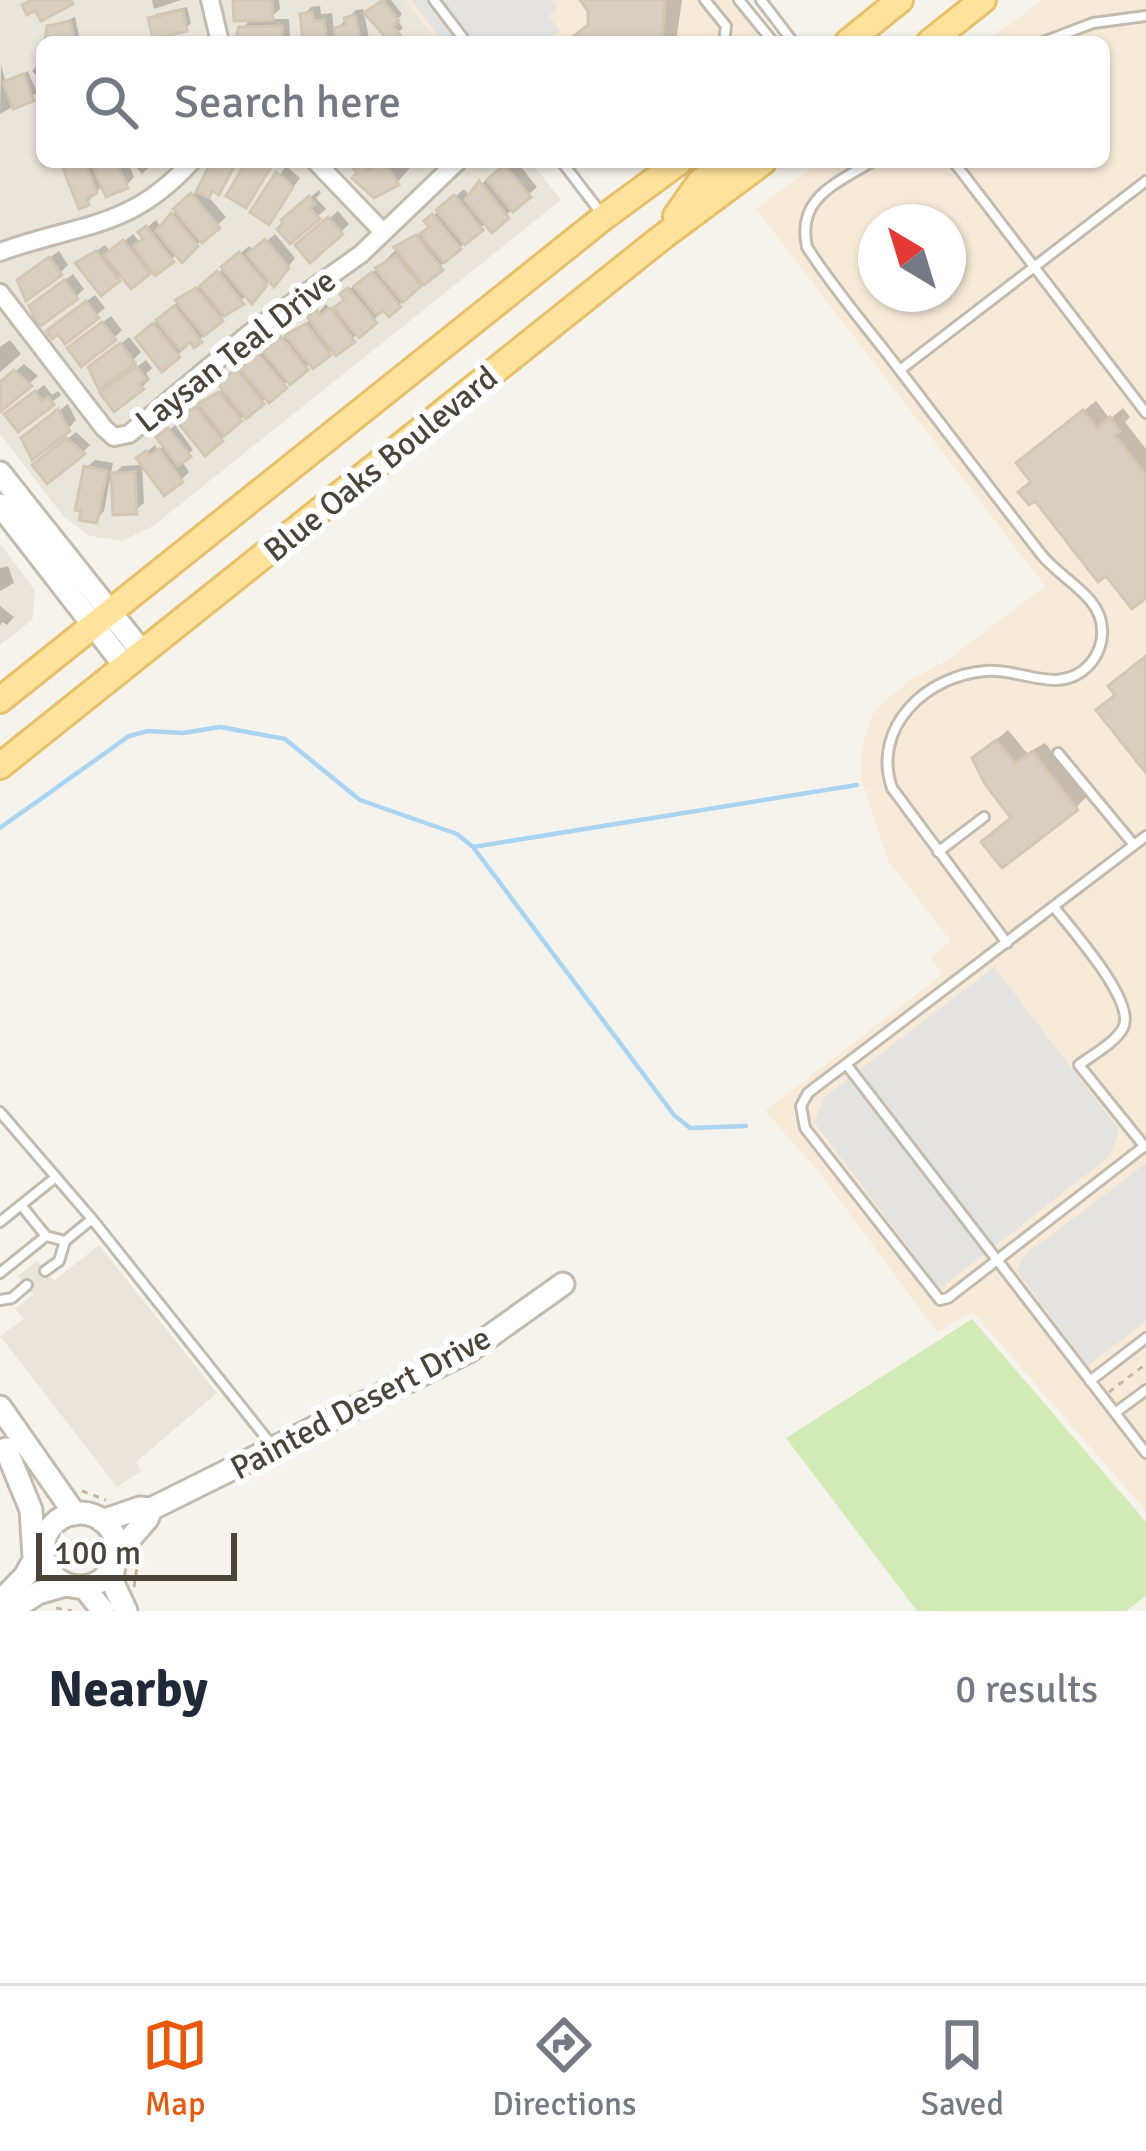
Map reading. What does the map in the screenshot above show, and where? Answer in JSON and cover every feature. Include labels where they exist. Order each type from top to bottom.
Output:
[{"type":"main road","points":[[855,36],[900,0]]},
{"type":"main road","points":[[938,36],[983,0]]},
{"type":"main road","name":"Blue Oaks Boulevard","points":[[0,700],[671,168]]},
{"type":"main road","points":[[661,238],[700,182],[718,168]]},
{"type":"main road","name":"Blue Oaks Boulevard","points":[[0,766],[755,168]]},
{"type":"street","points":[[210,0],[219,36]]},
{"type":"street","points":[[0,252],[119,218],[169,186],[185,168]]},
{"type":"street","points":[[322,168],[383,232],[451,168]]},
{"type":"street","name":"Laysan Teal Drive","points":[[0,293],[114,437],[129,434],[207,367],[361,254],[383,232]]},
{"type":"street","points":[[0,473],[102,619]]},
{"type":"street","points":[[0,505],[134,659]]},
{"type":"street","name":"Painted Desert Drive","points":[[102,1521],[151,1509],[469,1351],[562,1284]]},
{"type":"street","points":[[0,1407],[75,1514]]},
{"type":"street","points":[[3,1444],[34,1483],[46,1518],[41,1547],[50,1573],[75,1586],[103,1611]]},
{"type":"street","name":"Painted Desert Drive","points":[[115,1560],[151,1509]]},
{"type":"street","points":[[0,1602],[25,1576],[57,1521],[75,1514],[102,1521],[114,1536],[112,1581],[132,1605]]},
{"type":"street","points":[[10,1611],[38,1592],[102,1580],[115,1560]]},
{"type":"lane","points":[[434,0],[461,36]]},
{"type":"lane","points":[[705,0],[726,26],[725,36]]},
{"type":"lane","points":[[740,0],[768,36]]},
{"type":"lane","points":[[760,0],[788,36]]},
{"type":"lane","points":[[1059,36],[1093,23],[1146,16]]},
{"type":"lane","points":[[570,168],[604,217]]},
{"type":"lane","points":[[862,168],[815,200],[805,215],[807,247],[1046,561],[1060,578],[1088,597],[1103,626],[1093,662],[1077,675],[1044,681],[990,670],[968,674],[929,691],[898,721],[889,740],[887,773],[902,803],[1006,943]]},
{"type":"lane","points":[[959,168],[1146,413]]},
{"type":"lane","points":[[900,370],[1146,181]]},
{"type":"lane","points":[[1058,753],[1134,845]]},
{"type":"lane","points":[[938,852],[984,817]]},
{"type":"lane","points":[[1054,907],[1125,1003],[1125,1025],[1120,1033],[1079,1065],[1145,1146],[940,1300],[805,1128],[804,1099],[1146,836]]},
{"type":"lane","points":[[846,1064],[1146,1453]]},
{"type":"lane","points":[[0,1112],[92,1219],[274,1448]]},
{"type":"lane","points":[[0,1129],[10,1123]]},
{"type":"lane","points":[[0,1222],[56,1178]]},
{"type":"lane","points":[[21,1205],[46,1236],[65,1241]]},
{"type":"lane","points":[[45,1271],[59,1262],[65,1241],[92,1219]]},
{"type":"lane","points":[[0,1273],[46,1236]]},
{"type":"lane","points":[[0,1300],[12,1298],[27,1285]]},
{"type":"lane","points":[[1090,1381],[1146,1338]]},
{"type":"lane","points":[[1115,1413],[1146,1390]]},
{"type":"path","points":[[1102,1397],[1146,1364]]},
{"type":"path","points":[[74,1486],[104,1500],[119,1500]]},
{"type":"path","points":[[132,1605],[136,1562],[143,1545]]},
{"type":"path","points":[[50,1607],[72,1611]]},
{"type":"shaded area","points":[[0,0],[406,0],[433,36],[36,36],[36,168],[536,168],[561,200],[152,527],[121,541],[90,536],[64,517],[0,434]]},
{"type":"shaded area","points":[[405,0],[731,0],[758,36],[433,36]]},
{"type":"shaded area","points":[[411,0],[550,0],[557,8],[549,16],[560,31],[554,36],[438,36]]},
{"type":"shaded area","points":[[1042,0],[1146,0],[1146,1511],[973,1312],[937,1332],[819,1172],[765,1111],[943,974],[931,958],[951,941],[888,861],[861,778],[863,742],[874,711],[909,681],[949,659],[1045,586],[756,209],[812,168],[1110,168],[1110,36],[993,36]]},
{"type":"shaded area","points":[[0,544],[35,590],[32,620],[0,645]]},
{"type":"shaded area","points":[[994,967],[1119,1130],[1110,1156],[940,1289],[814,1122],[825,1097]]},
{"type":"shaded area","points":[[1146,1163],[1146,1321],[1088,1366],[1016,1270],[1026,1254]]},
{"type":"shaded area","points":[[99,1245],[217,1393],[136,1462],[141,1471],[117,1487],[0,1336],[24,1319],[15,1309],[33,1295],[18,1276],[37,1261],[54,1281]]},
{"type":"green space","points":[[972,1319],[1146,1522],[1146,1596],[1126,1611],[917,1611],[786,1438]]},
{"type":"building","points":[[31,0],[71,0],[73,4],[41,21],[35,10],[27,15],[22,5]]},
{"type":"building","points":[[233,0],[272,0],[273,20],[234,21]]},
{"type":"building","points":[[383,0],[399,21],[393,26],[400,35],[385,36],[364,13]]},
{"type":"building","points":[[580,0],[665,0],[662,36],[574,36],[588,25],[588,11]]},
{"type":"building","points":[[183,10],[187,31],[152,36],[148,18]]},
{"type":"building","points":[[312,12],[314,21],[324,20],[326,36],[302,36],[300,14]]},
{"type":"building","points":[[355,15],[360,36],[336,36],[334,28],[346,25],[344,18]]},
{"type":"building","points":[[70,21],[74,36],[46,36],[47,26]]},
{"type":"building","points":[[282,26],[282,36],[236,36],[239,27]]},
{"type":"building","points":[[23,74],[34,101],[13,109],[3,82]]},
{"type":"building","points":[[63,168],[87,168],[97,193],[87,198],[89,205],[79,209]]},
{"type":"building","points":[[94,168],[119,168],[128,188],[106,197]]},
{"type":"building","points":[[208,168],[233,168],[219,195],[212,191],[209,198],[196,192]]},
{"type":"building","points":[[242,168],[270,168],[246,208],[226,196]]},
{"type":"building","points":[[353,168],[388,168],[399,185],[374,198],[352,178],[357,173]]},
{"type":"building","points":[[507,168],[531,197],[513,212],[487,180]]},
{"type":"building","points":[[276,172],[293,187],[269,225],[250,212]]},
{"type":"building","points":[[479,181],[509,218],[492,233],[465,200]]},
{"type":"building","points":[[191,193],[220,228],[202,243],[173,209]]},
{"type":"building","points":[[454,195],[483,230],[465,245],[436,210]]},
{"type":"building","points":[[309,196],[315,204],[310,208],[320,219],[290,244],[277,229]]},
{"type":"building","points":[[171,213],[198,246],[182,263],[156,231]]},
{"type":"building","points":[[432,214],[461,249],[444,263],[420,234],[429,227],[424,221]]},
{"type":"building","points":[[328,217],[343,234],[310,263],[295,245]]},
{"type":"building","points":[[146,226],[174,262],[155,276],[133,246],[143,239],[138,232]]},
{"type":"building","points":[[416,235],[443,270],[424,285],[394,247]]},
{"type":"building","points":[[265,239],[289,268],[274,287],[247,254]]},
{"type":"building","points":[[123,240],[150,274],[131,289],[104,255]]},
{"type":"building","points":[[96,251],[120,281],[101,296],[75,263]]},
{"type":"building","points":[[239,252],[267,285],[252,304],[221,267]]},
{"type":"building","points":[[396,256],[421,286],[403,302],[375,268]]},
{"type":"building","points":[[49,257],[62,275],[26,301],[17,280]]},
{"type":"building","points":[[217,271],[244,304],[224,316],[200,286]]},
{"type":"building","points":[[372,272],[401,307],[389,317],[383,310],[377,315],[354,286]]},
{"type":"building","points":[[64,280],[78,299],[39,327],[29,306]]},
{"type":"building","points":[[196,288],[223,321],[204,336],[175,300]]},
{"type":"building","points":[[348,288],[377,323],[359,338],[334,308],[344,300],[340,294]]},
{"type":"building","points":[[86,301],[99,318],[65,344],[58,334],[52,339],[46,331]]},
{"type":"building","points":[[174,306],[202,342],[194,348],[190,342],[180,350],[156,320]]},
{"type":"building","points":[[330,308],[355,342],[336,356],[307,317]]},
{"type":"building","points":[[102,322],[116,340],[81,367],[67,348]]},
{"type":"building","points":[[153,323],[180,357],[162,372],[135,338]]},
{"type":"building","points":[[306,324],[331,355],[313,369],[285,335]]},
{"type":"building","points":[[281,337],[308,370],[290,385],[263,352]]},
{"type":"building","points":[[120,343],[135,363],[99,390],[88,367]]},
{"type":"building","points":[[256,351],[287,388],[269,403],[240,369]]},
{"type":"building","points":[[136,366],[146,379],[139,384],[144,389],[114,412],[100,393]]},
{"type":"building","points":[[236,369],[264,404],[246,419],[217,383]]},
{"type":"building","points":[[14,370],[32,386],[0,412],[0,382]]},
{"type":"building","points":[[35,391],[42,401],[48,397],[54,405],[18,432],[4,414]]},
{"type":"building","points":[[219,392],[242,421],[224,436],[198,404]]},
{"type":"building","points":[[196,407],[223,441],[205,456],[175,419]]},
{"type":"building","points":[[58,409],[70,431],[32,460],[21,438]]},
{"type":"building","points":[[1083,410],[1097,428],[1110,417],[1120,431],[1115,435],[1146,475],[1146,598],[1132,609],[1106,576],[1098,582],[1035,501],[1029,505],[1018,492],[1031,482],[1016,463]]},
{"type":"building","points":[[168,428],[191,457],[178,466],[156,437]]},
{"type":"building","points":[[66,438],[85,454],[47,484],[32,465]]},
{"type":"building","points":[[159,449],[183,482],[164,496],[136,458]]},
{"type":"building","points":[[84,466],[107,471],[97,523],[79,520],[81,511],[75,510]]},
{"type":"building","points":[[135,472],[137,514],[113,515],[111,473]]},
{"type":"building","points":[[1146,656],[1146,773],[1096,710],[1115,695],[1108,686]]},
{"type":"building","points":[[996,740],[1015,763],[1033,752],[1078,810],[1002,868],[981,842],[1011,818],[972,758]]},
{"type":"waterway","points":[[0,828],[129,736],[220,727],[285,739],[360,800],[457,834],[473,847],[674,1115],[690,1128],[746,1126]]},
{"type":"waterway","points":[[473,847],[857,785]]}]
